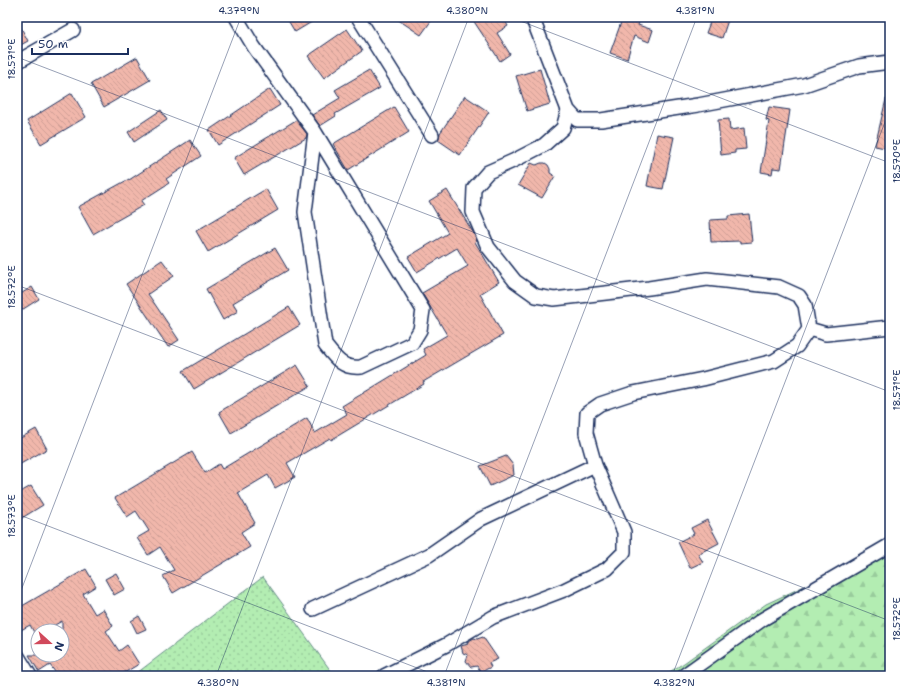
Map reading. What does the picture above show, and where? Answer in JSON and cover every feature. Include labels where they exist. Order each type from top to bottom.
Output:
[{"type":"street","points":[[236,17],[254,47],[315,132],[423,310],[420,330],[412,343],[361,367],[352,368],[338,360],[326,345],[305,212],[315,132]]},
{"type":"street","points":[[358,17],[432,135]]},
{"type":"street","points":[[532,17],[568,110],[577,120],[601,120],[698,105],[804,85],[860,66],[890,62]]},
{"type":"street","points":[[17,62],[73,30]]},
{"type":"street","points":[[384,676],[446,645],[493,617],[564,590],[607,569],[624,552],[624,532],[595,465],[586,433],[587,413],[600,404],[633,393],[704,379],[774,361],[797,346],[809,329],[806,306],[799,296],[779,287],[707,279],[641,289],[554,299],[536,296],[515,281],[488,247],[473,212],[474,188],[488,172],[544,145],[563,128],[568,110]]},
{"type":"street","points":[[809,329],[826,334],[890,327]]},
{"type":"street","points":[[313,609],[429,555],[481,519],[595,465]]},
{"type":"street","points":[[684,676],[763,619],[890,545]]},
{"type":"street","points":[[17,655],[30,676]]},
{"type":"green space","points":[[890,546],[890,676],[663,676],[684,663],[766,604]]},
{"type":"green space","points":[[263,577],[336,676],[133,676]]},
{"type":"building","points":[[286,17],[320,17],[295,32]]},
{"type":"building","points":[[394,17],[434,17],[421,35]]},
{"type":"building","points":[[471,17],[488,17],[491,21],[497,17],[503,17],[508,26],[497,33],[510,54],[500,61]]},
{"type":"building","points":[[623,17],[641,17],[638,25],[653,30],[649,42],[634,36],[627,59],[610,53]]},
{"type":"building","points":[[712,17],[729,17],[722,38],[706,33]]},
{"type":"building","points":[[17,20],[28,41],[17,47]]},
{"type":"building","points":[[347,29],[362,51],[324,78],[308,56]]},
{"type":"building","points":[[137,57],[150,80],[104,107],[91,84]]},
{"type":"building","points":[[540,69],[550,104],[527,111],[516,76]]},
{"type":"building","points":[[369,70],[380,88],[335,114],[336,116],[320,126],[312,115],[340,98],[335,90]]},
{"type":"building","points":[[270,89],[280,105],[218,145],[209,130]]},
{"type":"building","points":[[72,93],[86,117],[41,144],[27,121]]},
{"type":"building","points":[[465,96],[489,112],[460,155],[438,140],[440,133]]},
{"type":"building","points":[[886,99],[890,100],[890,149],[875,146]]},
{"type":"building","points":[[394,107],[409,132],[348,170],[333,144]]},
{"type":"building","points":[[769,107],[790,110],[781,169],[773,168],[772,174],[761,172],[769,121],[766,120]]},
{"type":"building","points":[[161,110],[167,120],[134,142],[128,132]]},
{"type":"building","points":[[729,119],[730,130],[744,128],[746,149],[735,150],[735,153],[721,155],[718,120]]},
{"type":"building","points":[[296,120],[307,134],[306,138],[244,175],[234,158]]},
{"type":"building","points":[[657,134],[674,137],[663,189],[647,186]]},
{"type":"building","points":[[190,140],[201,156],[166,179],[169,183],[141,201],[144,205],[93,234],[78,207],[129,180]]},
{"type":"building","points":[[531,163],[536,165],[545,163],[550,169],[550,173],[555,176],[542,198],[518,185]]},
{"type":"building","points":[[266,189],[278,210],[208,252],[196,231]]},
{"type":"building","points":[[447,190],[474,234],[477,241],[475,242],[499,282],[480,294],[503,335],[423,382],[424,384],[331,440],[330,438],[287,463],[295,477],[275,488],[268,475],[238,493],[255,523],[241,532],[250,547],[173,593],[163,576],[174,570],[160,547],[148,555],[137,538],[149,531],[136,511],[127,517],[115,498],[192,452],[205,473],[219,464],[222,469],[307,418],[315,433],[347,414],[342,406],[426,355],[423,349],[447,335],[422,293],[468,266],[457,248],[417,272],[408,257],[448,233],[429,201]]},
{"type":"building","points":[[749,214],[752,242],[711,242],[710,220],[728,219],[728,216]]},
{"type":"building","points":[[275,248],[288,270],[233,303],[238,311],[223,320],[206,289]]},
{"type":"building","points":[[162,260],[174,276],[148,294],[179,340],[168,347],[126,284]]},
{"type":"building","points":[[32,287],[39,299],[17,313],[17,296]]},
{"type":"building","points":[[289,307],[300,325],[194,389],[183,371]]},
{"type":"building","points":[[297,365],[310,386],[231,433],[219,412]]},
{"type":"building","points":[[36,429],[47,449],[17,466],[17,440]]},
{"type":"building","points":[[506,456],[513,465],[514,475],[490,486],[480,466]]},
{"type":"building","points":[[31,486],[43,505],[17,521],[17,494]]},
{"type":"building","points":[[707,520],[719,543],[698,554],[703,562],[690,568],[678,542],[694,534],[691,528]]},
{"type":"building","points":[[86,569],[96,586],[83,594],[95,614],[103,609],[113,626],[106,631],[119,651],[127,645],[139,664],[119,676],[58,676],[50,665],[39,672],[34,663],[70,663],[70,623],[62,623],[62,621],[58,623],[30,623],[30,625],[21,630],[17,622],[17,609]]},
{"type":"building","points":[[116,573],[125,589],[114,595],[105,579]]},
{"type":"building","points":[[139,616],[146,629],[137,633],[131,621]]},
{"type":"building","points":[[483,637],[498,659],[489,663],[491,667],[481,672],[477,666],[471,667],[466,661],[468,655],[463,653],[461,646],[468,644],[467,642],[474,638],[477,639]]}]
